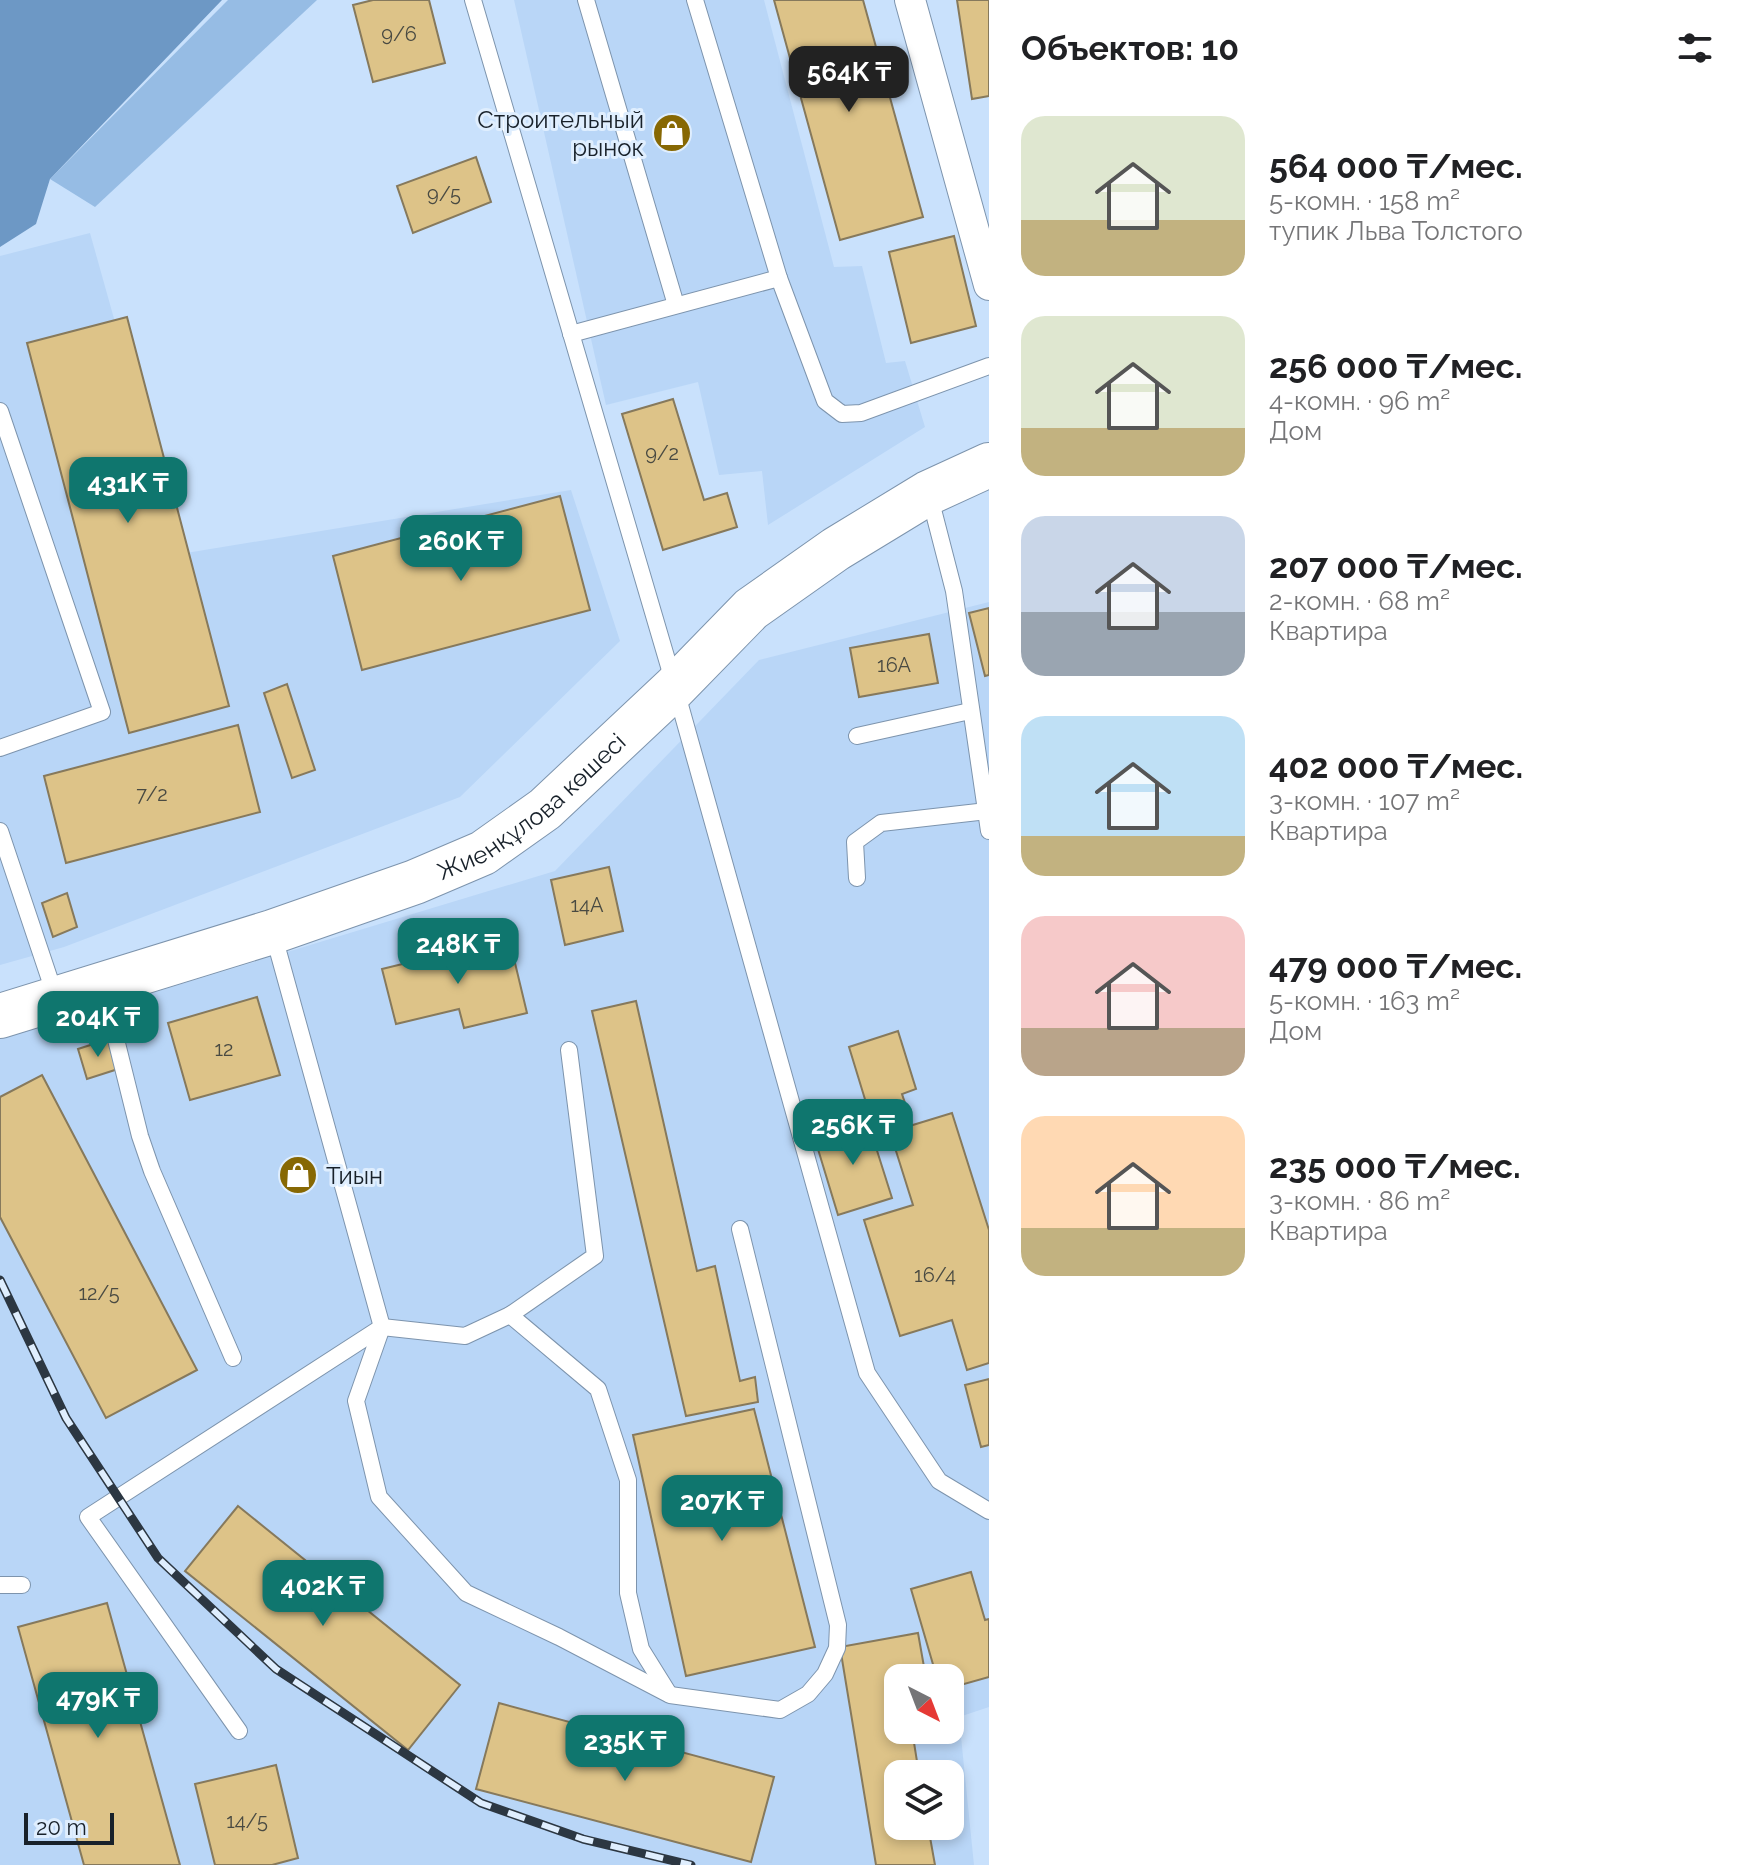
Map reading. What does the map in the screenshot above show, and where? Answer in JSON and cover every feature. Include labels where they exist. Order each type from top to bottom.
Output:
[{"type":"street","points":[[910,0],[989,285]]},
{"type":"street","name":"Жиенқұлова көшесі","points":[[0,1016],[272,932],[415,882],[483,853],[545,809],[675,687],[751,609],[836,549],[928,493],[989,465]]},
{"type":"lane","points":[[473,0],[675,687],[867,1373],[939,1481],[989,1511]]},
{"type":"lane","points":[[586,0],[676,305]]},
{"type":"lane","points":[[695,0],[779,278],[825,401],[842,414],[861,413],[989,366]]},
{"type":"lane","points":[[571,334],[779,278]]},
{"type":"lane","points":[[0,411],[102,712],[0,748]]},
{"type":"lane","points":[[928,493],[954,591],[989,831]]},
{"type":"lane","points":[[857,736],[970,711]]},
{"type":"lane","points":[[857,878],[855,842],[881,823],[987,811]]},
{"type":"lane","points":[[0,831],[56,1000]]},
{"type":"lane","points":[[272,932],[382,1327],[356,1401],[379,1497],[466,1593],[670,1695],[780,1710],[808,1694],[825,1674],[837,1648],[838,1625],[740,1229]]},
{"type":"lane","points":[[102,985],[140,1136],[233,1358]]},
{"type":"lane","points":[[239,1731],[88,1517],[382,1327],[465,1336],[510,1315],[595,1256],[569,1050]]},
{"type":"lane","points":[[510,1315],[598,1389],[628,1480],[628,1593],[641,1649],[670,1695]]},
{"type":"lane","points":[[0,1585],[22,1585]]},
{"type":"shaded area","points":[[0,0],[222,0],[50,179],[36,224],[0,247]]},
{"type":"shaded area","points":[[228,0],[317,0],[95,207],[50,179]]},
{"type":"shaded area","name":"Строительный рынок","points":[[514,0],[764,0],[834,267],[862,266],[886,363],[905,361],[925,427],[768,525],[762,471],[719,475],[698,382],[606,405]]},
{"type":"shaded area","points":[[90,233],[180,554],[571,490],[620,641],[460,797],[64,947],[0,965],[0,256]]},
{"type":"shaded area","points":[[989,602],[989,1707],[964,1715],[964,1664],[884,1664],[884,1744],[962,1744],[963,1760],[884,1760],[884,1840],[964,1840],[964,1766],[974,1865],[0,1865],[0,1039],[555,871],[759,660]]},
{"type":"building","points":[[373,0],[429,0],[445,63],[373,82],[353,5]]},
{"type":"building","points":[[774,0],[863,0],[923,217],[840,240]]},
{"type":"building","points":[[957,0],[989,0],[989,96],[972,99]]},
{"type":"building","points":[[476,157],[491,202],[413,233],[397,186]]},
{"type":"building","points":[[954,236],[976,326],[911,343],[889,252]]},
{"type":"building","points":[[127,317],[229,706],[129,733],[27,343]]},
{"type":"building","points":[[673,399],[704,500],[727,493],[737,527],[663,550],[622,414]]},
{"type":"building","points":[[560,496],[590,610],[362,670],[333,556]]},
{"type":"building","points":[[989,608],[989,675],[985,676],[969,613]]},
{"type":"building","points":[[929,634],[938,683],[859,697],[850,648]]},
{"type":"building","points":[[287,684],[315,770],[292,778],[264,693]]},
{"type":"building","points":[[238,725],[260,812],[66,863],[44,776]]},
{"type":"building","points":[[609,867],[623,931],[565,945],[551,880]]},
{"type":"building","points":[[67,893],[77,927],[53,937],[42,903]]},
{"type":"building","points":[[509,938],[527,1013],[464,1028],[459,1009],[396,1024],[382,969]]},
{"type":"building","points":[[257,997],[280,1075],[190,1100],[168,1023]]},
{"type":"building","points":[[636,1001],[697,1271],[715,1266],[740,1381],[755,1377],[758,1402],[686,1416],[592,1011]]},
{"type":"building","points":[[898,1031],[916,1089],[902,1094],[911,1121],[875,1132],[849,1047]]},
{"type":"building","points":[[109,1039],[118,1069],[87,1079],[78,1049]]},
{"type":"building","points":[[42,1075],[197,1370],[106,1418],[0,1217],[0,1097]]},
{"type":"building","points":[[952,1113],[989,1230],[989,1363],[967,1370],[952,1320],[900,1336],[864,1220],[913,1205],[890,1132]]},
{"type":"building","points":[[867,1119],[892,1198],[838,1215],[814,1136]]},
{"type":"building","points":[[989,1379],[989,1445],[981,1447],[965,1385]]},
{"type":"building","points":[[754,1409],[815,1647],[686,1676],[633,1435]]},
{"type":"building","points":[[238,1506],[460,1685],[408,1750],[185,1571]]},
{"type":"building","points":[[971,1572],[985,1620],[989,1619],[989,1677],[964,1684],[964,1664],[933,1664],[911,1589]]},
{"type":"building","points":[[107,1603],[180,1865],[84,1865],[18,1627]]},
{"type":"building","points":[[918,1633],[924,1664],[884,1664],[884,1744],[914,1744],[917,1760],[884,1760],[884,1840],[931,1840],[935,1865],[876,1865],[840,1647]]},
{"type":"building","points":[[499,1703],[774,1777],[751,1862],[476,1789]]},
{"type":"building","points":[[276,1765],[298,1858],[272,1865],[215,1865],[195,1784]]},
{"type":"railway","points":[[0,1280],[66,1418],[158,1558],[276,1669],[481,1803],[583,1839],[691,1865]]},
{"type":"place","name":"Строительный рынок","points":[[672,133]]},
{"type":"place","name":"Тиын","points":[[298,1175]]}]
